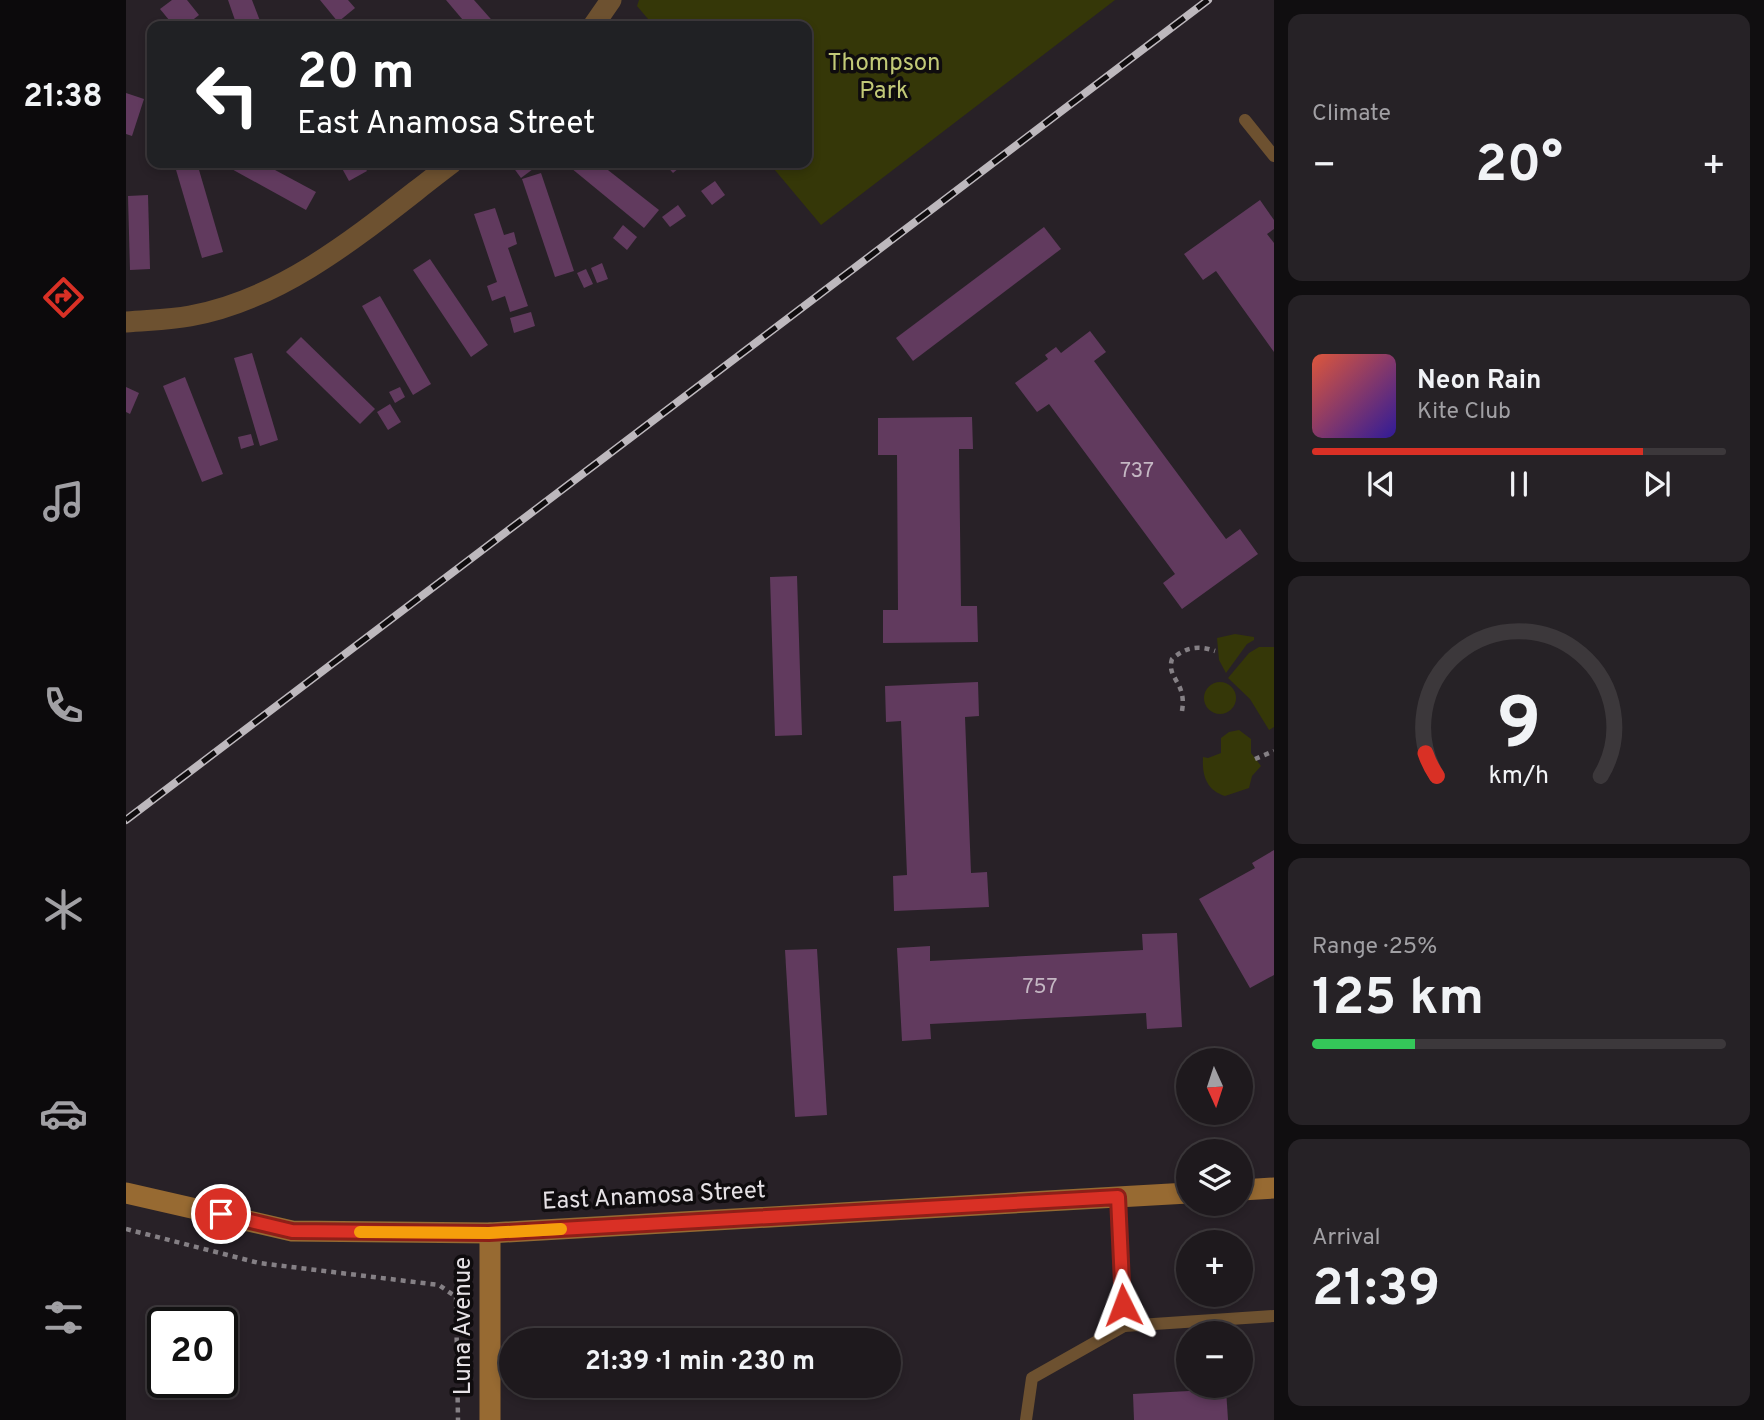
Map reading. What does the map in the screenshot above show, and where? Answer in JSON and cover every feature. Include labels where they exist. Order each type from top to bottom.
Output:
[{"type":"main road","points":[[1253,1189],[1274,1188]]},
{"type":"main road","name":"East Anamosa Street","points":[[126,1193],[292,1231],[489,1233],[1176,1194]]},
{"type":"main road","name":"Luna Avenue","points":[[489,1233],[490,1420]]},
{"type":"street","points":[[596,21],[611,0]]},
{"type":"street","points":[[126,322],[191,316],[263,293],[342,247],[446,168]]},
{"type":"lane","points":[[1245,120],[1274,156]]},
{"type":"lane","points":[[1118,1197],[1124,1326]]},
{"type":"lane","points":[[1026,1420],[1032,1378],[1124,1326],[1274,1316]]},
{"type":"path","points":[[1182,711],[1184,692],[1171,673],[1172,659],[1185,649],[1195,647],[1215,651]]},
{"type":"path","points":[[1255,759],[1274,751]]},
{"type":"path","points":[[126,1229],[259,1263],[439,1285],[456,1297],[458,1420]]},
{"type":"green space","name":"Thompson Park","points":[[639,0],[1115,0],[821,225],[773,168],[812,168],[812,21],[650,21],[637,6]]},
{"type":"green space","points":[[1235,634],[1254,637],[1254,640],[1247,644],[1226,673],[1219,660],[1217,638]]},
{"type":"green space","points":[[1259,647],[1274,647],[1274,727],[1269,730],[1250,699],[1228,678],[1249,653]]},
{"type":"green space","points":[[1220,682],[1231,687],[1236,698],[1231,709],[1220,714],[1209,709],[1204,698],[1209,687]]},
{"type":"green space","points":[[1239,730],[1251,739],[1251,753],[1261,766],[1252,776],[1249,788],[1225,796],[1213,790],[1206,781],[1203,757],[1221,753],[1221,738],[1229,732]]},
{"type":"building","points":[[172,0],[187,0],[199,15],[191,21],[170,21],[160,9]]},
{"type":"building","points":[[228,0],[252,0],[260,21],[235,21]]},
{"type":"building","points":[[320,0],[348,0],[355,8],[337,21]]},
{"type":"building","points":[[446,0],[474,0],[493,21],[464,21]]},
{"type":"building","points":[[126,93],[144,99],[132,136],[126,134]]},
{"type":"building","points":[[175,168],[198,168],[223,252],[202,258]]},
{"type":"building","points":[[230,168],[271,168],[316,192],[306,210]]},
{"type":"building","points":[[342,168],[365,168],[367,171],[349,181]]},
{"type":"building","points":[[514,168],[534,168],[521,178]]},
{"type":"building","points":[[571,168],[605,168],[659,210],[644,228]]},
{"type":"building","points":[[541,173],[574,271],[555,277],[522,179]]},
{"type":"building","points":[[715,181],[725,195],[712,205],[701,191]]},
{"type":"building","points":[[148,195],[150,269],[130,270],[128,196]]},
{"type":"building","points":[[1260,200],[1274,220],[1274,229],[1267,234],[1274,243],[1274,352],[1216,271],[1203,280],[1184,254]]},
{"type":"building","points":[[678,205],[686,216],[670,227],[662,217]]},
{"type":"building","points":[[495,208],[504,235],[514,232],[517,244],[508,248],[528,306],[510,312],[505,296],[492,301],[487,286],[497,282],[474,214]]},
{"type":"building","points":[[623,225],[637,237],[627,250],[613,238]]},
{"type":"building","points":[[1044,227],[1061,249],[913,361],[896,338]]},
{"type":"building","points":[[430,259],[488,345],[471,357],[413,270]]},
{"type":"building","points":[[602,263],[608,279],[597,283],[591,268]]},
{"type":"building","points":[[586,269],[593,284],[584,288],[577,273]]},
{"type":"building","points":[[380,296],[431,384],[413,395],[362,306]]},
{"type":"building","points":[[531,312],[535,326],[514,333],[510,318]]},
{"type":"building","points":[[1090,331],[1106,352],[1094,361],[1226,539],[1240,529],[1258,554],[1182,609],[1163,583],[1175,574],[1049,404],[1037,412],[1015,383],[1048,359],[1045,355],[1056,347],[1061,353]]},
{"type":"building","points":[[301,337],[375,409],[360,424],[286,352]]},
{"type":"building","points":[[252,353],[278,440],[260,446],[234,358]]},
{"type":"building","points":[[185,377],[223,474],[202,482],[163,386]]},
{"type":"building","points":[[126,387],[139,393],[130,414],[126,412]]},
{"type":"building","points":[[400,387],[405,397],[395,403],[389,392]]},
{"type":"building","points":[[390,404],[401,422],[388,430],[377,412]]},
{"type":"building","points":[[972,417],[973,449],[959,449],[961,606],[977,606],[978,642],[883,643],[883,610],[898,610],[897,455],[878,455],[878,418]]},
{"type":"building","points":[[251,434],[254,445],[241,449],[238,437]]},
{"type":"building","points":[[797,576],[802,735],[775,736],[770,577]]},
{"type":"building","points":[[978,682],[979,716],[965,717],[971,873],[987,872],[989,907],[894,911],[893,876],[907,875],[901,721],[886,722],[885,686]]},
{"type":"building","points":[[1274,850],[1274,975],[1250,988],[1199,899],[1255,868],[1252,863]]},
{"type":"building","points":[[1177,933],[1182,1027],[1147,1029],[1146,1013],[930,1024],[931,1039],[902,1041],[897,948],[930,946],[930,961],[1143,950],[1142,934]]},
{"type":"building","points":[[817,949],[827,1115],[795,1117],[785,950]]},
{"type":"building","points":[[1176,1392],[1176,1398],[1227,1398],[1228,1420],[1134,1420],[1133,1394]]},
{"type":"railway","points":[[126,820],[1208,0]]},
{"type":"slow traffic","points":[[360,1232],[489,1233],[561,1229]]},
{"type":"route","points":[[221,1214],[292,1231],[489,1233],[1118,1197],[1123,1305]]}]
